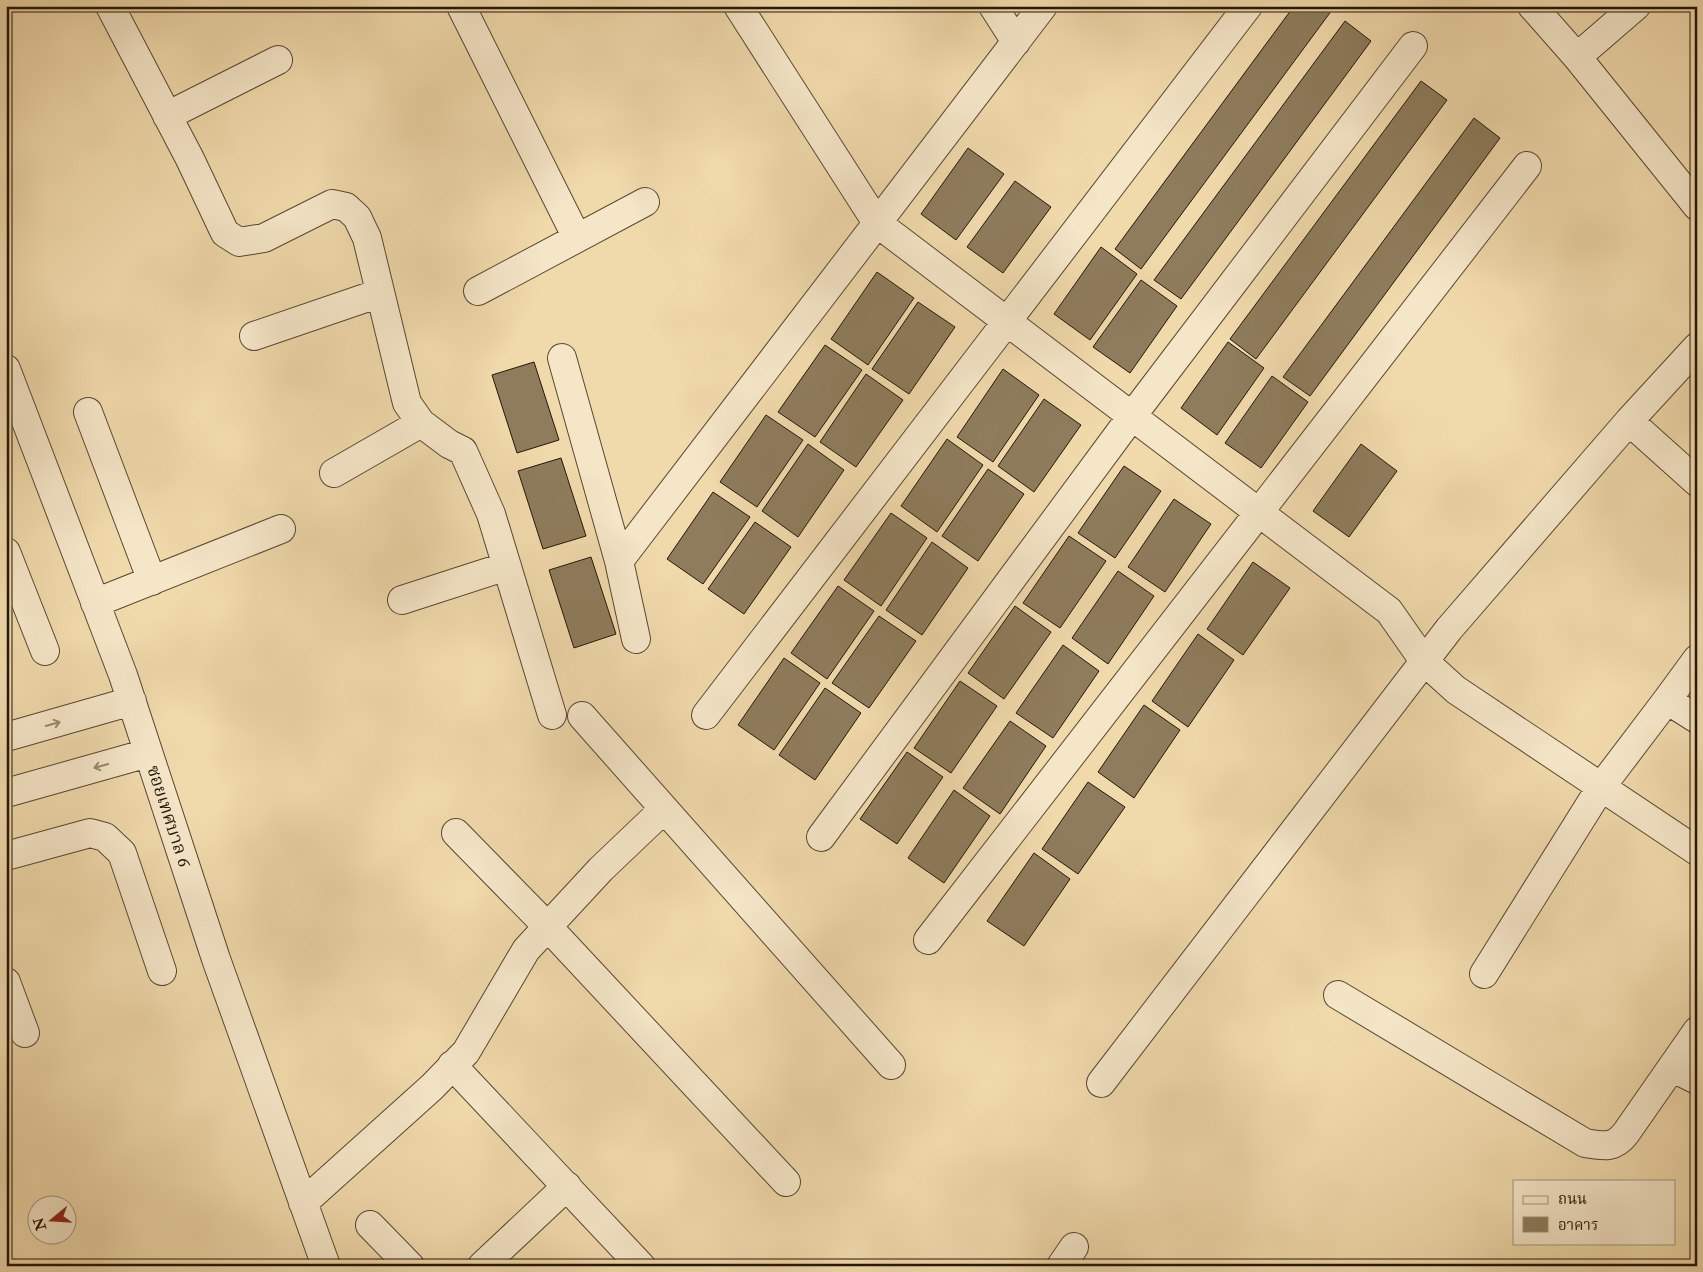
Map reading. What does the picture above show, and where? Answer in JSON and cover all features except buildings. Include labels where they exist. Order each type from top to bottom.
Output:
[{"type":"street","points":[[110,6],[225,233],[239,242],[264,238],[332,204],[346,207],[357,217],[367,238],[407,403],[421,423],[449,444],[463,451],[490,514],[552,715]]},
{"type":"street","points":[[461,6],[577,238]]},
{"type":"street","points":[[738,6],[877,223],[1389,611],[1424,661],[1456,690],[1697,851]]},
{"type":"street","points":[[992,6],[1016,42]]},
{"type":"street","points":[[619,561],[1043,6]]},
{"type":"street","points":[[706,715],[1248,6]]},
{"type":"street","points":[[1532,6],[1578,57],[1697,206]]},
{"type":"street","points":[[1578,57],[1636,6]]},
{"type":"street","points":[[821,836],[1132,416],[1412,46]]},
{"type":"street","points":[[167,116],[278,60]]},
{"type":"street","points":[[928,940],[1526,166]]},
{"type":"street","points":[[478,292],[644,202]]},
{"type":"street","points":[[254,336],[380,293]]},
{"type":"street","points":[[1101,1083],[1455,622],[1629,421],[1697,347]]},
{"type":"street","points":[[562,358],[619,561],[636,639]]},
{"type":"street","name":"ซอยเทศบาล 6","points":[[6,369],[132,702],[220,969],[326,1266]]},
{"type":"street","points":[[88,412],[152,581]]},
{"type":"street","points":[[1629,421],[1697,482]]},
{"type":"street","points":[[334,473],[421,423]]},
{"type":"street","points":[[95,603],[281,529]]},
{"type":"street","points":[[6,552],[45,651]]},
{"type":"street","points":[[402,600],[506,566]]},
{"type":"street","points":[[1484,974],[1601,787],[1697,659]]},
{"type":"street","points":[[1668,700],[1697,719]]},
{"type":"street","points":[[6,737],[132,702]]},
{"type":"street","points":[[582,716],[891,1065]]},
{"type":"street","points":[[6,794],[148,753]]},
{"type":"street","points":[[303,1204],[432,1087],[466,1052],[526,950],[601,869],[664,809]]},
{"type":"street","points":[[6,856],[90,833],[105,837],[122,853],[162,971]]},
{"type":"street","points":[[456,833],[547,926],[786,1182]]},
{"type":"street","points":[[6,982],[25,1034]]},
{"type":"street","points":[[1338,995],[1585,1143],[1604,1146],[1619,1141],[1673,1068],[1697,1031]]},
{"type":"street","points":[[452,1066],[641,1266]]},
{"type":"street","points":[[1673,1068],[1697,1080]]},
{"type":"street","points":[[482,1266],[567,1186]]},
{"type":"street","points":[[370,1224],[410,1266]]}]
